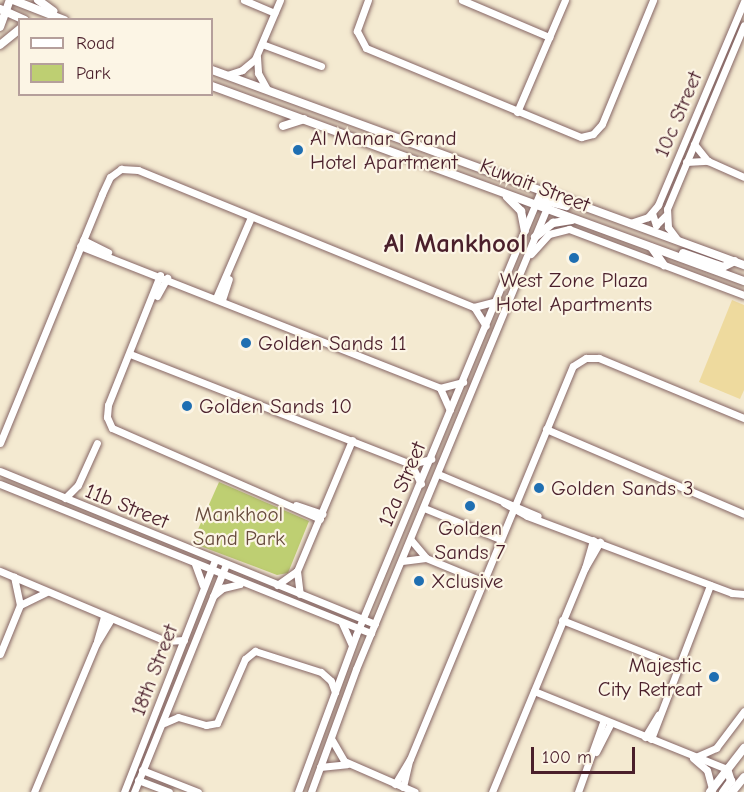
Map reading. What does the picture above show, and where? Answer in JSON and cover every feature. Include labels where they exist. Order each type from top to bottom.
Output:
[{"type":"main road","points":[[0,27],[3,10],[11,0],[60,18]]},
{"type":"main road","points":[[38,0],[62,18]]},
{"type":"main road","points":[[3,10],[21,18]]},
{"type":"main road","points":[[0,45],[18,31]]},
{"type":"main road","name":"Kuwait Street","points":[[213,69],[541,191],[549,202],[577,220],[744,282]]},
{"type":"main road","name":"Kuwait Street","points":[[213,86],[536,205],[549,202],[592,211],[740,263]]},
{"type":"main road","points":[[283,126],[303,119]]},
{"type":"main road","points":[[500,191],[521,211],[525,231]]},
{"type":"main road","points":[[535,237],[553,223],[577,220]]},
{"type":"main road","points":[[652,247],[664,265]]},
{"type":"main road","points":[[662,251],[675,250],[726,267],[740,263]]},
{"type":"main road","points":[[711,791],[744,748]]},
{"type":"main road","points":[[723,792],[730,781],[727,769]]},
{"type":"main road","points":[[732,792],[744,777]]},
{"type":"street","points":[[244,0],[274,13]]},
{"type":"street","points":[[267,89],[258,73],[258,54],[280,0]]},
{"type":"street","points":[[368,0],[357,31],[366,48],[573,135],[589,136],[602,124],[653,0]]},
{"type":"street","points":[[462,0],[549,37]]},
{"type":"street","points":[[517,112],[565,0]]},
{"type":"street","name":"10c Street","points":[[652,213],[744,2]]},
{"type":"street","name":"10c Street","points":[[666,215],[744,25]]},
{"type":"street","points":[[262,44],[321,66]]},
{"type":"street","points":[[227,75],[242,70],[258,54]]},
{"type":"street","points":[[694,144],[708,162]]},
{"type":"street","points":[[686,162],[708,162],[744,177]]},
{"type":"street","points":[[0,443],[110,177],[121,169],[138,170],[474,307],[486,326]]},
{"type":"street","name":"12a Street","points":[[298,792],[352,646],[541,191]]},
{"type":"street","name":"12a Street","points":[[310,792],[371,633],[549,202]]},
{"type":"street","points":[[627,223],[652,213],[656,225],[666,215]]},
{"type":"street","points":[[666,215],[670,232],[679,241]]},
{"type":"street","points":[[219,299],[242,241],[254,218]]},
{"type":"street","points":[[526,261],[549,234],[569,229],[744,295]]},
{"type":"street","points":[[82,243],[440,388],[463,382]]},
{"type":"street","points":[[163,277],[107,411],[109,423],[122,434],[321,517]]},
{"type":"street","points":[[474,307],[497,301]]},
{"type":"street","points":[[131,352],[411,464],[431,459]]},
{"type":"street","points":[[403,787],[410,759],[570,370],[582,360],[599,358],[744,418]]},
{"type":"street","points":[[440,388],[450,411]]},
{"type":"street","points":[[545,432],[744,514]]},
{"type":"street","points":[[300,594],[297,572],[355,441]]},
{"type":"street","points":[[65,498],[78,485],[97,443]]},
{"type":"street","points":[[411,464],[421,484]]},
{"type":"street","name":"11b Street","points":[[0,471],[375,624]]},
{"type":"street","points":[[438,474],[596,541],[712,586],[732,593],[744,594]]},
{"type":"street","name":"11b Street","points":[[0,484],[241,584],[371,633]]},
{"type":"street","points":[[78,485],[82,506]]},
{"type":"street","points":[[424,508],[500,539]]},
{"type":"street","points":[[411,540],[426,558],[481,583]]},
{"type":"street","points":[[492,792],[596,541]]},
{"type":"street","points":[[402,561],[426,558]]},
{"type":"street","name":"18th Street","points":[[124,792],[215,560]]},
{"type":"street","points":[[195,564],[203,588]]},
{"type":"street","name":"18th Street","points":[[135,792],[226,564]]},
{"type":"street","points":[[0,571],[166,641],[184,640]]},
{"type":"street","points":[[277,585],[297,572]]},
{"type":"street","points":[[0,654],[20,605],[14,576]]},
{"type":"street","points":[[211,598],[224,588],[241,584]]},
{"type":"street","points":[[648,738],[712,586]]},
{"type":"street","points":[[20,605],[49,591]]},
{"type":"street","points":[[350,613],[369,606]]},
{"type":"street","points":[[34,792],[107,617]]},
{"type":"street","points":[[564,617],[678,664]]},
{"type":"street","points":[[340,621],[349,632],[352,646]]},
{"type":"street","points":[[166,641],[176,660]]},
{"type":"street","points":[[162,724],[178,717],[210,725],[217,723],[245,659],[255,651],[321,672],[331,681],[336,694]]},
{"type":"street","points":[[533,693],[727,769]]},
{"type":"street","points":[[697,757],[716,748],[744,711]]},
{"type":"street","points":[[578,792],[606,723]]},
{"type":"street","points":[[332,739],[339,757],[349,764],[415,792]]},
{"type":"street","points":[[684,751],[707,770],[711,791]]},
{"type":"street","points":[[395,784],[410,759]]},
{"type":"street","points":[[320,767],[334,763],[349,764]]},
{"type":"street","points":[[133,772],[144,771],[198,792]]},
{"type":"street","points":[[133,772],[140,781],[169,792]]},
{"type":"green space","name":"Mankhool Sand Park","points":[[219,482],[309,521],[288,573],[277,575],[192,543]]},
{"type":"sand","points":[[732,300],[744,305],[744,390],[740,399],[699,382]]},
{"type":"place","name":"Al Manar Grand Hotel Apartment","points":[[298,150]]},
{"type":"place","name":"West Zone Plaza Hotel Apartments","points":[[574,258]]},
{"type":"place","name":"Golden Sands 11","points":[[246,343]]},
{"type":"place","name":"Golden Sands 10","points":[[187,406]]},
{"type":"place","name":"Golden Sands 3","points":[[539,488]]},
{"type":"place","name":"Golden Sands 7","points":[[470,506]]},
{"type":"place","name":"Xclusive","points":[[419,581]]},
{"type":"place","name":"Majestic City Retreat","points":[[714,677]]},
{"type":"district","name":"Al Mankhool","points":[[455,244]]}]
